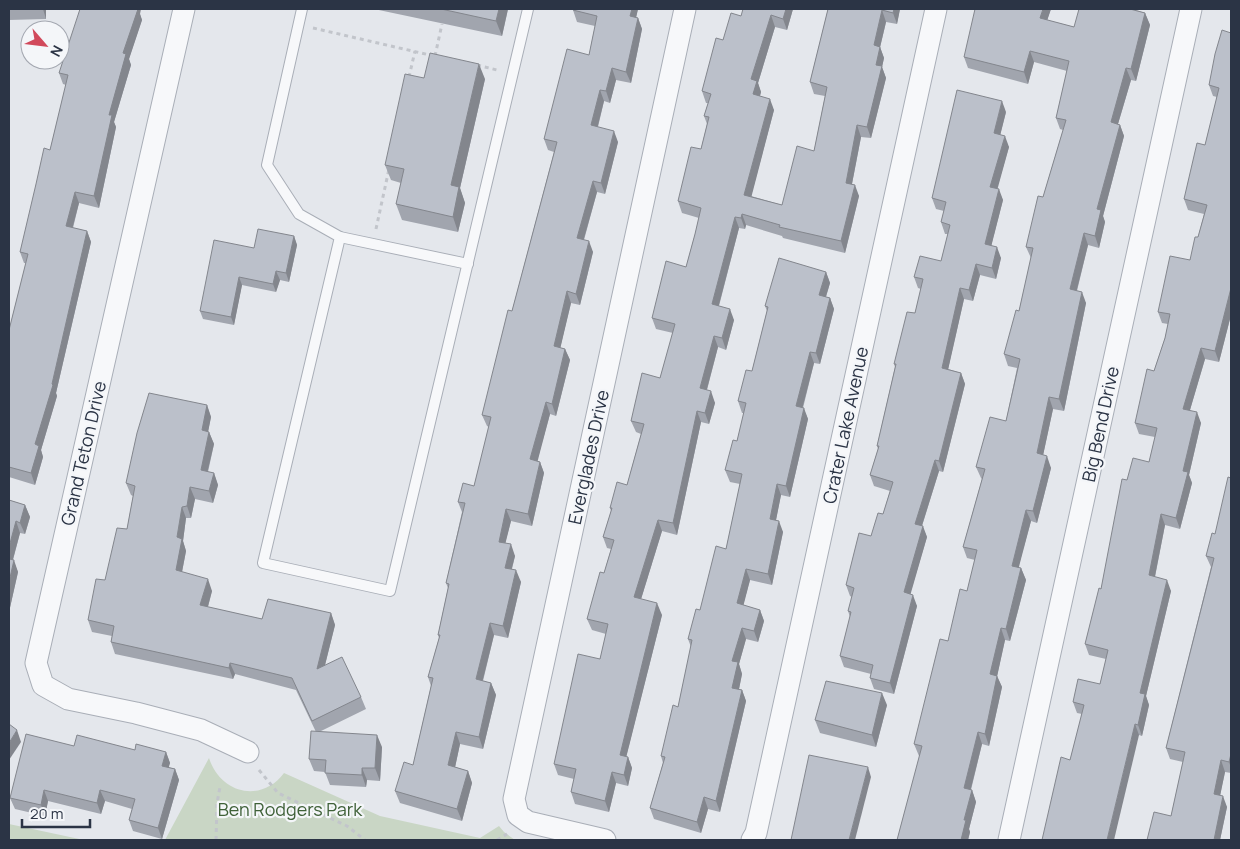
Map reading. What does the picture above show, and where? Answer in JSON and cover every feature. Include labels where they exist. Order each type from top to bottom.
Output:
[{"type":"street","name":"Grand Teton Drive","points":[[184,9],[36,663],[43,685],[68,699],[136,713],[201,730],[248,752]]},
{"type":"street","name":"Everglades Drive","points":[[605,840],[528,822],[518,815],[514,799],[685,9]]},
{"type":"street","name":"Crater Lake Avenue","points":[[752,840],[756,833],[936,9]]},
{"type":"street","name":"Big Bend Drive","points":[[1009,840],[1191,9]]},
{"type":"lane","points":[[302,9],[267,165],[299,214],[340,237],[468,264]]},
{"type":"lane","points":[[340,237],[263,563],[390,591],[528,9]]},
{"type":"path","points":[[435,56],[442,24]]},
{"type":"path","points":[[310,28],[444,58]]},
{"type":"path","points":[[408,79],[414,51]]},
{"type":"path","points":[[473,64],[502,71]]},
{"type":"path","points":[[376,229],[390,163]]},
{"type":"path","points":[[248,752],[278,793],[347,826],[366,840]]},
{"type":"path","points":[[216,840],[217,804],[220,786]]},
{"type":"green space","name":"Ben Rodgers Park","points":[[209,758],[214,770],[222,779],[242,790],[264,789],[275,783],[284,773],[380,816],[480,838],[499,826],[515,840],[165,840]]},
{"type":"green space","points":[[9,824],[84,840],[9,840]]},
{"type":"building","points":[[80,9],[138,9],[123,53],[126,54],[109,115],[112,115],[94,196],[75,192],[66,226],[87,231],[53,385],[35,444],[39,446],[31,473],[9,467],[9,330],[28,254],[20,252],[44,148],[50,150],[68,75],[59,73],[60,70],[70,70],[70,39]]},
{"type":"building","points":[[441,9],[499,9],[496,21]]},
{"type":"building","points":[[573,9],[632,9],[630,16],[638,18],[626,72],[612,68],[606,91],[600,90],[591,125],[614,131],[601,183],[593,181],[577,238],[589,241],[576,294],[567,291],[554,346],[565,349],[552,404],[546,402],[530,459],[540,462],[528,514],[506,509],[499,542],[511,544],[505,568],[516,570],[503,626],[490,623],[476,679],[491,683],[479,737],[456,732],[448,765],[468,771],[457,809],[395,791],[404,762],[413,765],[433,678],[428,677],[440,635],[438,635],[449,584],[446,583],[465,503],[458,502],[463,483],[474,486],[491,417],[482,415],[508,310],[512,311],[557,142],[544,139],[567,49],[589,55],[597,16]]},
{"type":"building","points":[[743,9],[786,9],[783,19],[771,15],[751,79],[757,81],[753,94],[770,99],[744,195],[782,205],[797,146],[814,151],[827,87],[810,82],[828,9],[894,9],[893,13],[882,10],[874,45],[880,47],[876,65],[882,66],[867,127],[857,125],[846,183],[855,185],[841,241],[779,227],[780,225],[742,214],[741,218],[735,217],[712,304],[730,309],[722,338],[714,336],[700,388],[711,391],[705,413],[697,411],[673,523],[658,520],[634,597],[657,603],[620,755],[628,757],[624,775],[612,772],[605,801],[571,792],[576,769],[554,764],[578,654],[600,659],[608,624],[587,619],[600,572],[604,573],[614,540],[603,537],[612,508],[610,508],[617,482],[627,485],[644,424],[631,421],[642,373],[660,378],[675,324],[652,318],[666,261],[686,267],[701,208],[678,201],[691,147],[701,149],[709,117],[704,116],[711,94],[702,91],[716,38],[723,40],[731,13],[741,16]]},
{"type":"building","points":[[975,9],[1043,9],[1040,18],[1074,27],[1079,9],[1130,9],[1145,13],[1131,69],[1126,68],[1111,122],[1120,125],[1097,209],[1101,210],[1095,236],[1084,233],[1070,289],[1082,292],[1059,399],[1049,397],[1037,453],[1047,456],[1033,511],[1026,510],[1012,566],[1021,568],[1006,629],[1001,628],[990,674],[997,676],[985,734],[978,732],[964,788],[972,790],[961,840],[897,840],[922,746],[914,744],[940,639],[948,641],[960,589],[967,591],[977,550],[963,547],[985,469],[976,467],[990,417],[1006,421],[1020,359],[1004,354],[1016,310],[1019,311],[1033,248],[1026,247],[1038,196],[1043,197],[1066,120],[1056,118],[1069,61],[1030,51],[1024,72],[964,57]]},
{"type":"building","points":[[1222,30],[1231,33],[1231,288],[1215,351],[1201,348],[1183,409],[1197,412],[1183,471],[1188,472],[1176,518],[1161,514],[1149,575],[1167,580],[1140,693],[1145,694],[1138,725],[1135,724],[1107,840],[1042,840],[1061,757],[1070,760],[1084,705],[1073,702],[1078,679],[1100,684],[1108,650],[1085,644],[1099,588],[1101,589],[1122,479],[1127,480],[1133,458],[1149,462],[1157,428],[1135,423],[1147,369],[1154,371],[1165,338],[1170,314],[1158,312],[1170,256],[1190,260],[1195,237],[1198,237],[1207,205],[1184,199],[1197,143],[1205,145],[1219,88],[1209,85]]},
{"type":"building","points":[[430,53],[479,64],[451,185],[459,187],[453,217],[396,204],[404,169],[385,165],[405,74],[424,78]]},
{"type":"building","points":[[957,90],[1002,101],[994,133],[1005,136],[990,187],[999,189],[985,244],[997,247],[992,268],[976,264],[969,290],[960,288],[942,368],[961,373],[939,461],[935,460],[915,524],[923,526],[904,592],[913,595],[890,683],[870,678],[873,665],[840,656],[851,612],[848,611],[854,588],[846,585],[859,533],[871,536],[878,513],[883,514],[893,482],[870,475],[879,446],[877,446],[896,364],[894,364],[907,312],[915,313],[923,279],[914,277],[920,256],[941,261],[950,225],[941,222],[946,202],[932,198]]},
{"type":"building","points":[[258,229],[294,236],[286,273],[276,271],[273,284],[239,277],[231,317],[200,311],[214,240],[254,248]]},
{"type":"building","points":[[779,258],[826,272],[819,295],[830,298],[816,353],[810,352],[796,406],[804,408],[786,486],[777,484],[770,519],[779,521],[768,574],[746,569],[737,603],[760,610],[754,631],[742,628],[732,661],[738,662],[732,688],[742,690],[716,801],[704,797],[697,822],[650,808],[665,757],[661,756],[673,705],[678,707],[692,640],[688,639],[696,609],[700,610],[716,546],[726,549],[742,474],[725,470],[733,440],[737,441],[746,403],[738,401],[746,370],[752,371],[768,307],[765,306]]},
{"type":"building","points":[[149,393],[207,405],[202,430],[209,432],[201,470],[214,473],[209,491],[190,487],[187,506],[182,507],[177,537],[182,539],[176,570],[208,579],[200,605],[262,619],[268,599],[331,613],[317,669],[342,657],[361,697],[312,721],[292,678],[230,663],[229,668],[111,642],[114,626],[88,620],[96,579],[105,580],[117,528],[127,529],[135,486],[126,483],[137,433]]},
{"type":"building","points":[[1228,477],[1231,478],[1231,754],[1229,762],[1221,760],[1214,794],[1223,796],[1214,840],[1147,840],[1154,812],[1171,816],[1185,752],[1166,748],[1214,558],[1206,556],[1212,533],[1215,534]]},
{"type":"building","points":[[9,500],[25,505],[20,523],[16,521],[9,547]]},
{"type":"building","points":[[9,559],[14,560],[9,582]]},
{"type":"building","points":[[826,681],[882,693],[872,735],[815,720]]},
{"type":"building","points":[[9,724],[17,730],[9,743]]},
{"type":"building","points":[[311,731],[377,735],[375,768],[362,768],[362,775],[325,773],[326,760],[309,759]]},
{"type":"building","points":[[26,734],[74,746],[77,735],[135,750],[136,744],[166,752],[162,766],[175,769],[158,828],[129,820],[135,799],[100,790],[97,803],[44,790],[41,805],[10,798]]},
{"type":"building","points":[[809,755],[868,767],[849,840],[791,840]]}]
